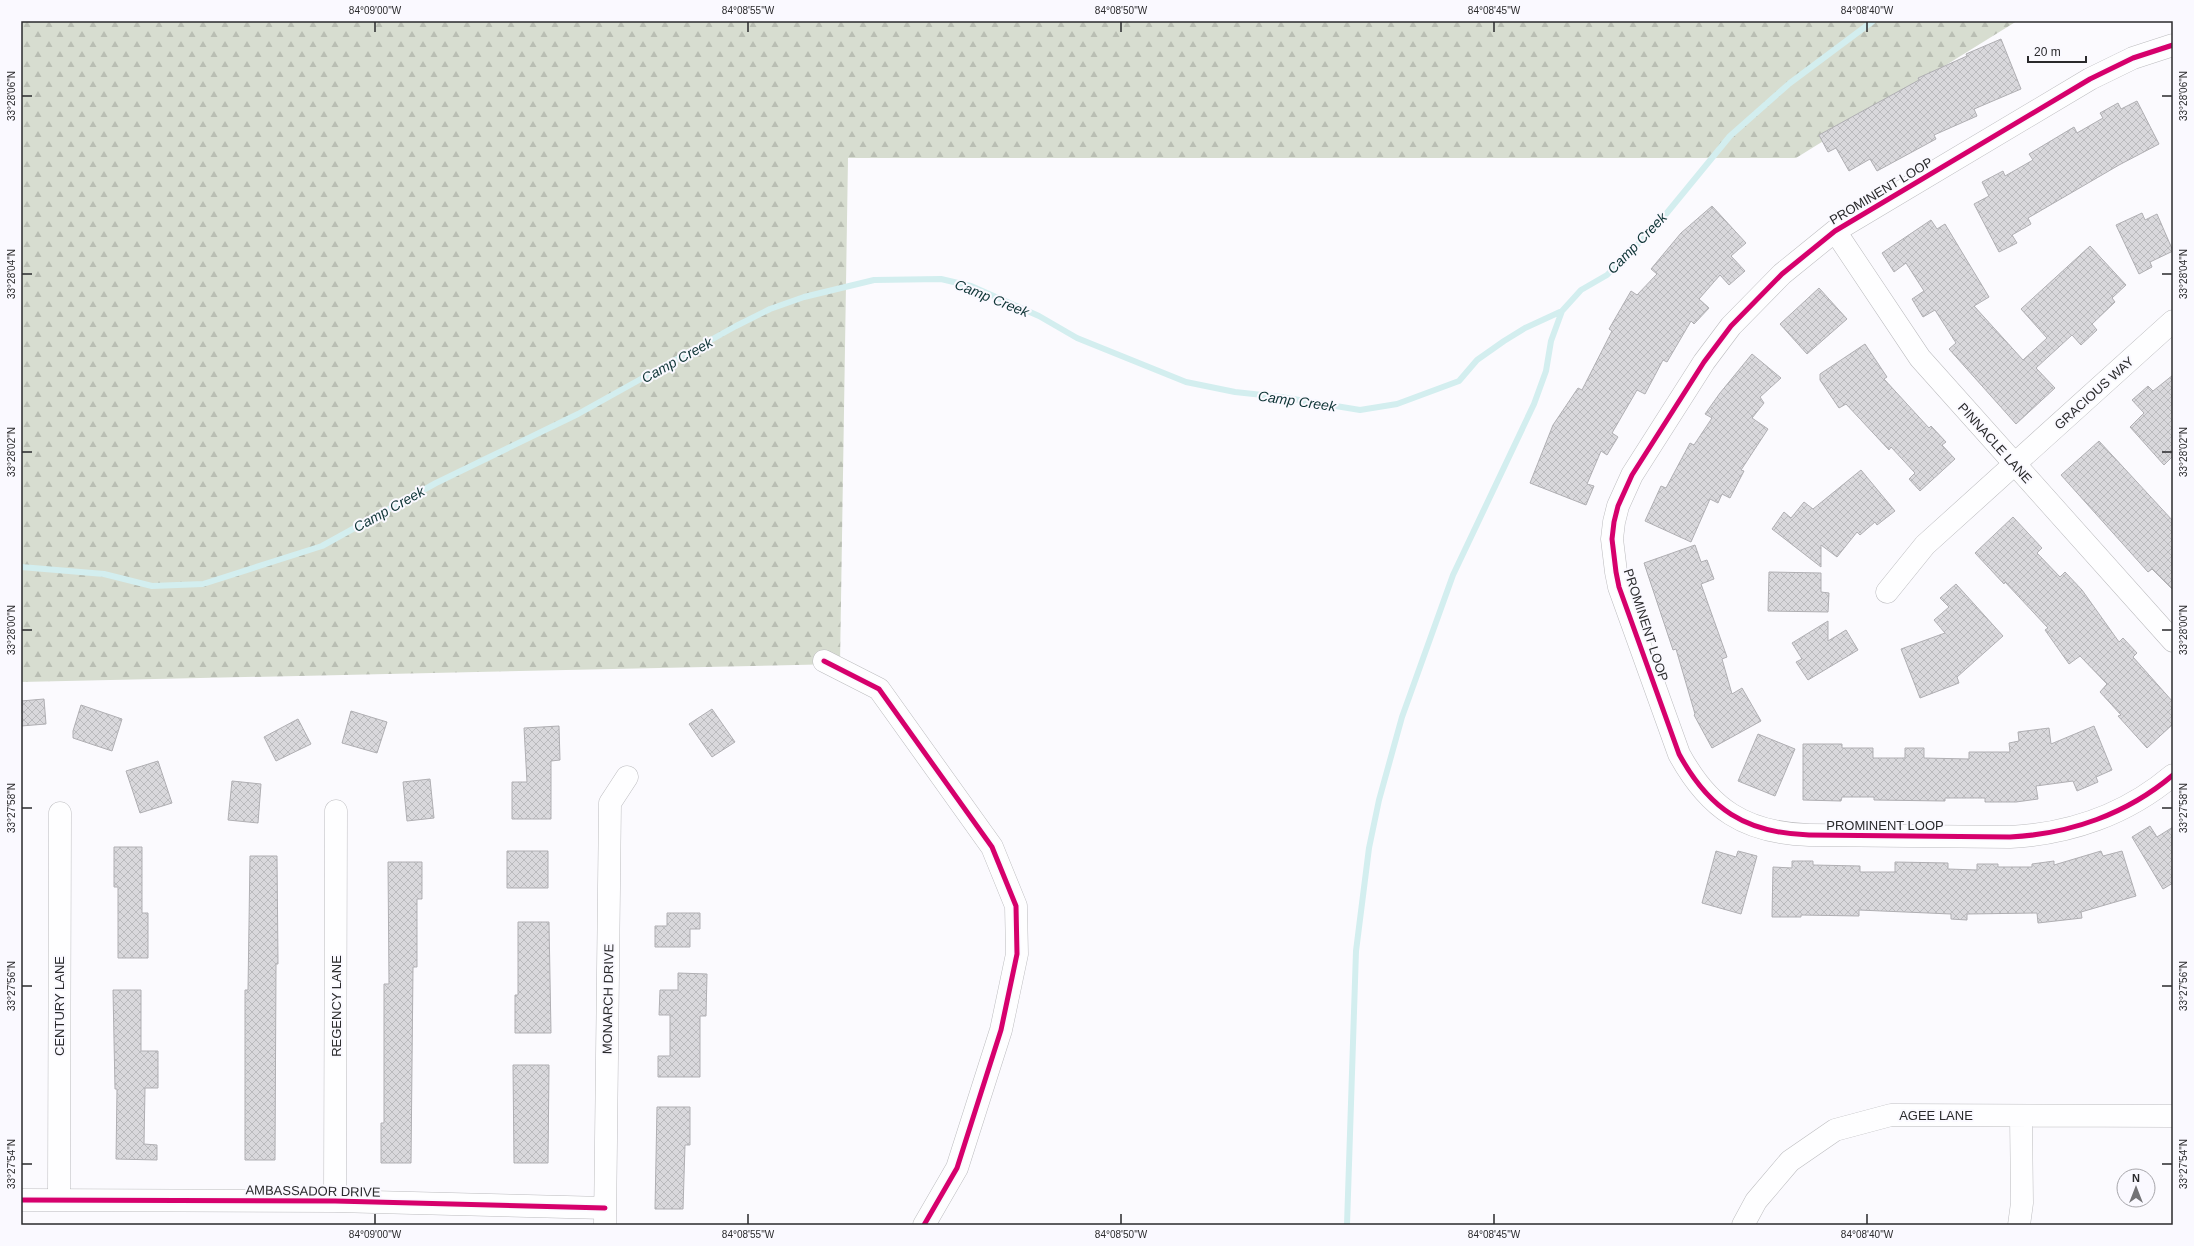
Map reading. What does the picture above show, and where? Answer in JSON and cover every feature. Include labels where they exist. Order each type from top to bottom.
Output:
[{"type":"street","name":"PROMINENT LOOP","points":[[2173,45],[2133,58],[2090,79],[1835,232],[1782,274],[1750,306],[1717,344],[1632,475],[1618,506],[1614,522],[1613,556],[1619,588],[1679,754],[1692,778],[1702,790],[1728,813],[1742,822],[1769,832],[1809,836],[2010,837],[2043,834],[2082,825],[2103,818],[2142,798],[2173,775]]},
{"type":"street","name":"PINNACLE LANE","points":[[1835,232],[1917,354],[2173,642]]},
{"type":"street","name":"GRACIOUS WAY","points":[[1887,592],[1925,545],[2173,321]]},
{"type":"street","points":[[824,660],[879,689],[992,847],[1016,906],[1017,954],[1001,1030],[957,1168],[924,1225]]},
{"type":"street","name":"MONARCH DRIVE","points":[[605,1217],[610,803],[626,777]]},
{"type":"street","name":"REGENCY LANE","points":[[335,1201],[336,811]]},
{"type":"street","name":"CENTURY LANE","points":[[59,1200],[60,813]]},
{"type":"street","name":"AGEE LANE","points":[[1743,1225],[1756,1201],[1790,1161],[1835,1130],[1891,1115],[2173,1116]]},
{"type":"street","points":[[2019,1225],[2022,1203],[2021,1116]]},
{"type":"street","name":"AMBASSADOR DRIVE","points":[[21,1200],[335,1201],[605,1217]]},
{"type":"green space","points":[[21,21],[2017,21],[1796,158],[848,158],[840,664],[21,682]]},
{"type":"building","points":[[2001,39],[2021,89],[1974,109],[1977,116],[1934,135],[1936,139],[1877,171],[1870,159],[1849,171],[1836,148],[1828,152],[1819,135],[1919,80],[1918,78],[1967,56],[1966,54]]},
{"type":"building","points":[[2137,101],[2159,144],[2119,165],[2028,218],[2031,224],[2012,235],[2017,243],[1999,252],[1974,204],[1989,196],[1982,182],[2003,171],[2005,176],[2033,160],[2029,154],[2074,127],[2077,133],[2103,118],[2100,113],[2118,103],[2121,109]]},
{"type":"building","points":[[1712,206],[1746,243],[1731,256],[1745,271],[1729,285],[1720,275],[1699,299],[1709,308],[1694,324],[1691,321],[1667,362],[1663,360],[1645,394],[1637,390],[1612,433],[1618,437],[1607,455],[1601,451],[1587,484],[1594,486],[1586,505],[1530,483],[1553,425],[1578,388],[1582,390],[1612,331],[1609,329],[1631,291],[1637,295],[1657,274],[1651,269],[1681,233]]},
{"type":"building","points":[[2142,213],[2145,220],[2157,214],[2173,251],[2150,262],[2152,267],[2139,274],[2116,225]]},
{"type":"building","points":[[1931,220],[1937,229],[1945,224],[1989,297],[1974,306],[2023,360],[2047,338],[2021,309],[2090,246],[2126,285],[2112,298],[2115,302],[2092,324],[2097,330],[2081,345],[2072,335],[2036,368],[2055,388],[2016,424],[1949,349],[1956,343],[1935,310],[1923,317],[1912,299],[1924,291],[1906,263],[1894,272],[1882,253]]},
{"type":"building","points":[[1819,288],[1847,319],[1807,354],[1780,324]]},
{"type":"building","points":[[1865,344],[1887,377],[1884,379],[1929,428],[1931,426],[1946,442],[1942,445],[1955,459],[1920,491],[1909,479],[1915,473],[1891,447],[1889,450],[1846,404],[1839,408],[1820,380],[1820,374]]},
{"type":"building","points":[[1752,354],[1781,378],[1760,397],[1764,403],[1752,418],[1768,429],[1741,470],[1744,471],[1730,498],[1722,494],[1718,503],[1710,499],[1691,542],[1645,521],[1661,486],[1666,488],[1690,443],[1694,445],[1712,418],[1705,414]]},
{"type":"building","points":[[2173,375],[2173,456],[2164,465],[2130,427],[2144,413],[2132,400],[2148,386],[2153,391]]},
{"type":"building","points":[[2099,441],[2173,521],[2173,590],[2152,569],[2148,572],[2061,475]]},
{"type":"building","points":[[1861,470],[1895,511],[1877,525],[1875,522],[1860,535],[1857,532],[1837,557],[1821,545],[1821,567],[1772,529],[1784,512],[1791,518],[1804,502],[1813,509]]},
{"type":"building","points":[[2013,517],[2042,548],[2037,553],[2060,577],[2065,572],[2082,590],[2119,642],[2123,638],[2137,653],[2133,657],[2173,702],[2173,724],[2147,748],[2118,716],[2121,715],[2100,692],[2107,684],[2080,656],[2069,664],[2045,630],[2048,628],[2005,582],[2004,584],[1975,553]]},
{"type":"building","points":[[1695,545],[1701,562],[1707,560],[1714,579],[1701,584],[1727,657],[1722,659],[1732,694],[1742,688],[1761,721],[1712,748],[1694,715],[1695,714],[1676,649],[1673,650],[1644,563]]},
{"type":"building","points":[[1769,572],[1821,573],[1821,592],[1829,593],[1828,612],[1768,611]]},
{"type":"building","points":[[1956,584],[2003,636],[1957,677],[1959,683],[1920,698],[1901,649],[1945,633],[1934,620],[1949,607],[1940,598]]},
{"type":"building","points":[[1828,621],[1828,641],[1846,630],[1858,650],[1808,680],[1796,662],[1802,659],[1792,643]]},
{"type":"building","points":[[44,699],[46,724],[21,726],[21,701]]},
{"type":"building","points":[[81,705],[122,719],[112,751],[73,738],[73,731]]},
{"type":"building","points":[[712,709],[735,742],[712,757],[689,724]]},
{"type":"building","points":[[351,711],[387,722],[377,753],[342,743]]},
{"type":"building","points":[[298,719],[311,744],[276,761],[264,737]]},
{"type":"building","points":[[559,726],[560,760],[551,761],[551,819],[512,819],[512,782],[527,782],[524,728]]},
{"type":"building","points":[[2094,726],[2112,770],[2096,777],[2098,782],[2077,791],[2073,781],[2036,786],[2038,799],[2016,802],[1985,802],[1985,798],[1945,798],[1945,801],[1874,800],[1874,797],[1842,797],[1841,801],[1803,800],[1803,744],[1842,744],[1842,748],[1873,748],[1873,758],[1905,758],[1905,748],[1924,748],[1924,758],[1969,759],[1969,752],[2010,752],[2009,743],[2019,741],[2018,732],[2049,728],[2051,744]]},
{"type":"building","points":[[1758,734],[1795,749],[1775,796],[1738,781]]},
{"type":"building","points":[[158,761],[172,803],[140,813],[126,771]]},
{"type":"building","points":[[430,779],[434,818],[407,821],[403,782]]},
{"type":"building","points":[[232,781],[261,784],[258,823],[228,820]]},
{"type":"building","points":[[2150,826],[2157,837],[2173,827],[2173,883],[2163,889],[2132,837]]},
{"type":"building","points":[[114,847],[142,847],[142,913],[148,913],[148,958],[118,958],[118,887],[114,887]]},
{"type":"building","points":[[507,851],[548,851],[548,888],[507,888]]},
{"type":"building","points":[[1716,851],[1736,857],[1738,851],[1757,856],[1741,914],[1702,903]]},
{"type":"building","points":[[2101,851],[2103,856],[2122,851],[2136,896],[2081,912],[2082,918],[2038,923],[2037,913],[1967,914],[1967,920],[1951,919],[1951,914],[1859,910],[1859,916],[1801,915],[1801,917],[1772,917],[1773,867],[1792,868],[1792,861],[1813,861],[1813,865],[1860,866],[1860,872],[1895,872],[1895,862],[1948,863],[1948,869],[1977,870],[1977,864],[1998,864],[1998,867],[2032,867],[2032,864],[2054,861],[2054,865]]},
{"type":"building","points":[[250,856],[277,856],[278,964],[276,964],[275,1160],[245,1160],[245,990],[248,990]]},
{"type":"building","points":[[388,862],[422,862],[422,899],[417,899],[417,967],[413,967],[411,1163],[381,1163],[381,1123],[384,1123],[384,984],[389,984]]},
{"type":"building","points":[[667,913],[700,913],[700,929],[690,929],[690,947],[655,947],[655,926],[667,926]]},
{"type":"building","points":[[518,922],[549,922],[551,1033],[515,1033],[515,995],[518,995]]},
{"type":"building","points":[[678,973],[707,974],[706,1016],[700,1016],[700,1077],[658,1077],[658,1056],[670,1056],[670,1015],[659,1015],[660,990],[678,990]]},
{"type":"building","points":[[113,990],[141,990],[141,1051],[158,1051],[158,1088],[145,1088],[144,1144],[157,1145],[157,1160],[116,1159],[117,1089],[115,1089]]},
{"type":"building","points":[[513,1065],[549,1065],[548,1163],[514,1163]]},
{"type":"building","points":[[657,1107],[690,1107],[690,1145],[685,1145],[683,1209],[655,1209]]},
{"type":"waterway","name":"Camp Creek","points":[[21,567],[104,574],[152,586],[203,584],[322,546],[436,483],[578,414],[736,326],[770,309],[804,297],[874,280],[941,279],[971,286],[1039,316],[1077,338],[1186,382],[1235,392],[1281,397],[1360,410],[1397,404],[1459,381],[1477,360],[1525,328],[1562,311],[1581,290],[1607,275],[1657,225],[1730,136],[1790,83],[1873,21]]},
{"type":"waterway","points":[[1347,1225],[1356,951],[1369,848],[1379,800],[1402,717],[1453,575],[1534,404],[1546,371],[1551,341],[1562,311]]},
{"type":"cycle path","points":[[2173,45],[2133,58],[2090,79],[1835,231],[1782,274],[1731,326],[1704,362],[1632,475],[1618,506],[1612,539],[1619,587],[1679,754],[1703,790],[1716,803],[1731,814],[1748,823],[1766,829],[1786,833],[1809,835],[2010,837],[2032,835],[2054,832],[2097,820],[2137,801],[2173,775]]},
{"type":"cycle path","points":[[824,661],[879,689],[992,847],[1016,906],[1017,954],[1001,1030],[957,1168],[924,1225]]},
{"type":"cycle path","points":[[21,1200],[335,1201],[605,1208]]}]
